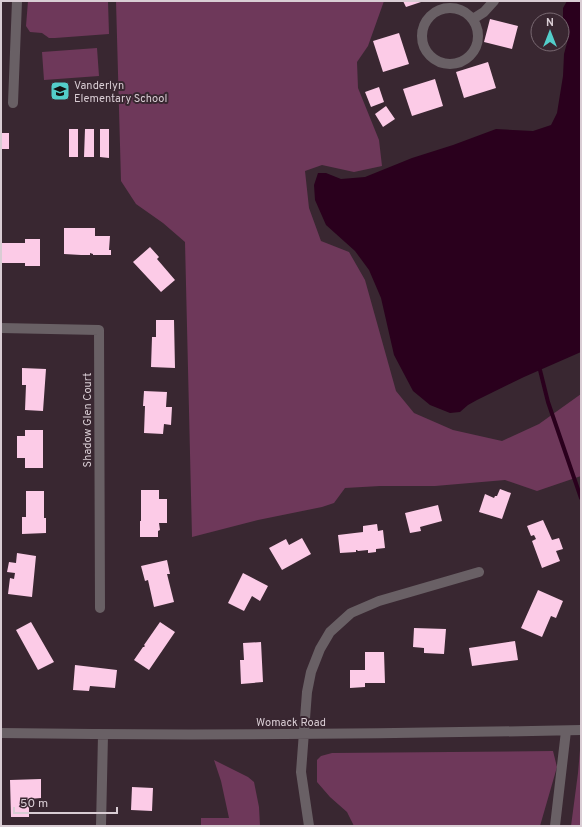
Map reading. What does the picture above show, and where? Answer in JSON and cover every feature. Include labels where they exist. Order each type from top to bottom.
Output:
[{"type":"street","points":[[13,102],[17,1]]},
{"type":"street","points":[[473,19],[484,12],[494,1]]},
{"type":"street","points":[[448,8],[457,9],[473,19],[477,27],[477,46],[466,60],[457,64],[440,63],[432,58],[426,51],[422,42],[424,23],[438,10],[448,8]]},
{"type":"street","name":"Shadow Glen Court","points":[[1,328],[99,330],[100,608]]},
{"type":"street","points":[[309,826],[301,772],[307,692],[311,672],[320,649],[330,632],[351,614],[379,601],[479,572]]},
{"type":"street","name":"Womack Road","points":[[1,733],[103,735],[305,734],[581,730]]},
{"type":"street","points":[[555,826],[566,731]]},
{"type":"street","points":[[101,826],[103,735]]},
{"type":"shaded area","points":[[28,1],[108,1],[109,34],[49,38],[42,33],[30,32],[26,26]]},
{"type":"shaded area","points":[[116,1],[384,1],[368,46],[357,62],[358,88],[379,140],[382,166],[354,172],[322,165],[305,171],[309,208],[321,241],[349,252],[365,280],[396,391],[414,413],[453,430],[502,441],[539,424],[581,394],[581,476],[537,491],[505,480],[435,486],[380,486],[345,488],[334,503],[322,507],[258,520],[192,537],[185,242],[163,223],[136,204],[121,181]]},
{"type":"shaded area","points":[[567,1],[581,1],[581,352],[477,400],[460,412],[450,413],[430,405],[413,391],[394,355],[381,298],[369,270],[355,251],[326,225],[315,200],[314,185],[318,173],[326,173],[341,179],[365,177],[412,158],[496,129],[533,131],[551,125],[557,113],[563,76],[564,54],[565,52],[570,52],[570,12],[563,12],[563,8]]},
{"type":"shaded area","points":[[97,48],[99,76],[44,80],[42,52]]},
{"type":"shaded area","points":[[580,750],[581,826],[571,826],[578,773]]},
{"type":"shaded area","points":[[553,751],[557,767],[540,826],[354,826],[347,812],[330,797],[317,782],[317,760],[321,756],[332,753]]},
{"type":"shaded area","points":[[214,760],[248,777],[254,782],[259,807],[260,826],[201,826],[201,818],[229,818],[221,781]]},
{"type":"building","points":[[403,1],[424,1],[406,7]]},
{"type":"building","points":[[490,19],[518,26],[512,49],[484,42]]},
{"type":"building","points":[[399,33],[409,64],[383,72],[373,41]]},
{"type":"building","points":[[488,62],[496,88],[464,98],[456,72]]},
{"type":"building","points":[[435,79],[443,106],[412,116],[403,89]]},
{"type":"building","points":[[379,87],[384,102],[371,107],[365,92]]},
{"type":"building","points":[[386,106],[395,119],[383,127],[375,114]]},
{"type":"building","points":[[69,129],[78,129],[78,157],[69,157]]},
{"type":"building","points":[[85,129],[94,129],[94,157],[84,157]]},
{"type":"building","points":[[100,129],[109,129],[109,158],[100,157]]},
{"type":"building","points":[[1,133],[9,133],[9,149],[1,149]]},
{"type":"building","points":[[64,228],[95,228],[95,236],[110,236],[109,250],[111,250],[111,255],[93,255],[90,253],[90,255],[64,254]]},
{"type":"building","points":[[25,239],[40,239],[40,266],[25,266],[25,263],[1,263],[1,243],[25,243]]},
{"type":"building","points":[[150,247],[159,257],[157,259],[175,280],[161,292],[133,262]]},
{"type":"building","points":[[156,320],[174,320],[175,368],[151,367],[152,337],[156,337]]},
{"type":"building","points":[[22,368],[46,369],[43,411],[25,410],[26,385],[22,385]]},
{"type":"building","points":[[144,391],[167,392],[166,407],[172,407],[171,425],[164,424],[163,434],[144,433]]},
{"type":"building","points":[[25,430],[43,430],[43,468],[25,468],[25,458],[17,458],[17,436],[25,436]]},
{"type":"building","points":[[500,489],[511,493],[502,519],[479,512],[485,494],[494,498],[497,496]]},
{"type":"building","points":[[141,490],[159,490],[159,499],[167,499],[167,523],[159,523],[160,530],[158,531],[158,537],[140,537]]},
{"type":"building","points":[[26,491],[44,491],[44,518],[46,518],[46,533],[22,534],[22,517],[26,517]]},
{"type":"building","points":[[438,505],[442,521],[420,527],[421,531],[410,533],[405,513]]},
{"type":"building","points":[[543,520],[552,540],[559,538],[563,549],[556,551],[560,561],[542,568],[532,541],[536,539],[534,535],[531,536],[527,526]]},
{"type":"building","points":[[377,524],[378,531],[383,530],[385,548],[376,549],[376,552],[368,553],[368,550],[356,550],[356,552],[340,553],[338,535],[363,532],[363,526]]},
{"type":"building","points":[[302,538],[311,554],[282,570],[269,548],[286,539],[289,545]]},
{"type":"building","points":[[17,553],[36,556],[32,597],[8,594],[10,578],[14,579],[15,573],[7,572],[9,562],[16,563]]},
{"type":"building","points":[[167,560],[170,574],[167,574],[174,602],[154,607],[148,580],[145,581],[141,566]]},
{"type":"building","points":[[243,573],[268,586],[260,601],[252,596],[244,611],[228,603]]},
{"type":"building","points":[[538,590],[563,601],[556,618],[551,616],[542,637],[521,628]]},
{"type":"building","points":[[31,622],[54,662],[38,670],[16,630]]},
{"type":"building","points":[[160,622],[175,632],[149,670],[134,660]]},
{"type":"building","points":[[414,628],[446,629],[444,654],[424,653],[424,648],[413,647]]},
{"type":"building","points":[[515,641],[518,660],[472,666],[469,648]]},
{"type":"building","points":[[261,642],[263,682],[241,684],[240,660],[244,660],[243,643]]},
{"type":"building","points":[[365,652],[384,652],[385,683],[365,683],[365,687],[350,688],[350,670],[365,670]]},
{"type":"building","points":[[75,665],[117,670],[115,688],[90,686],[89,691],[73,690]]},
{"type":"building","points":[[41,779],[41,798],[29,799],[29,817],[11,817],[10,780]]},
{"type":"building","points":[[132,787],[153,788],[152,811],[131,810]]},
{"type":"waterway","points":[[540,370],[548,402],[581,498]]},
{"type":"place","name":"Vanderlyn Elementary School","points":[[60,91]]}]
